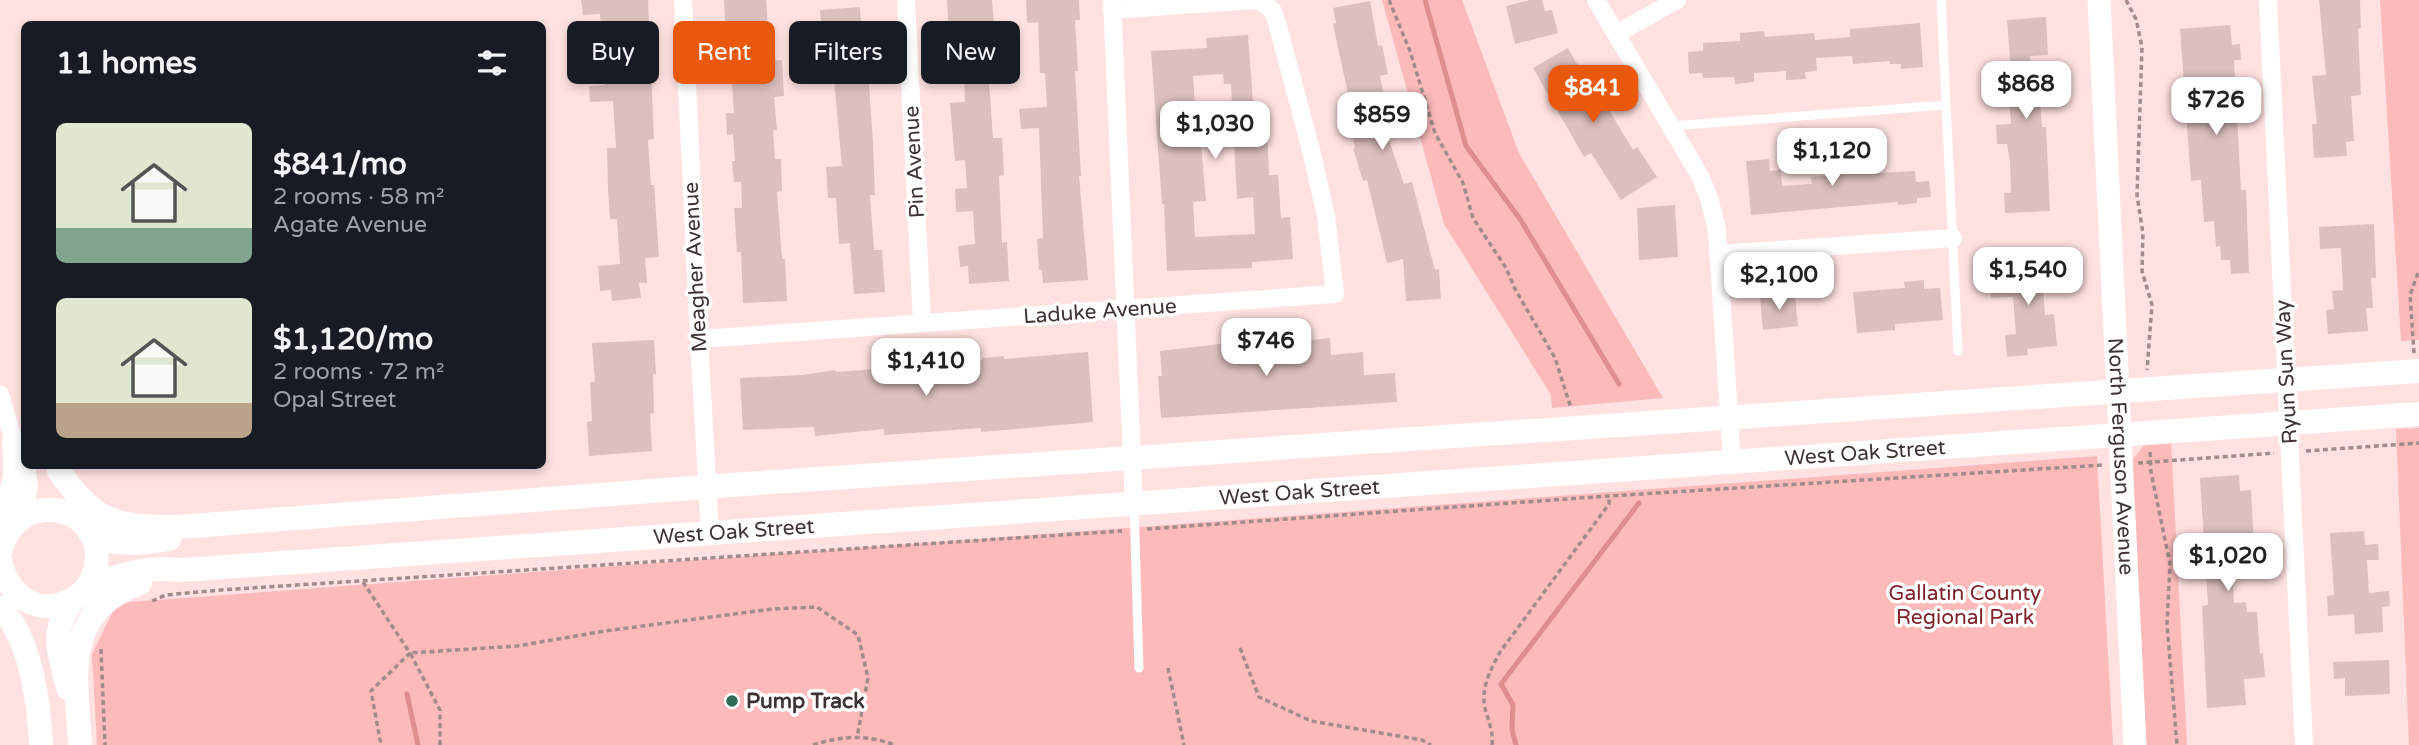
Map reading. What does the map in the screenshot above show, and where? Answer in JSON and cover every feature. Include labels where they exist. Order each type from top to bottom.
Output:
[{"type":"main road","name":"West Oak Street","points":[[231,524],[707,486],[2117,392],[2286,379],[2416,362]]},
{"type":"main road","name":"West Oak Street","points":[[181,570],[2419,414]]},
{"type":"main road","points":[[21,456],[16,463],[8,522],[0,556],[6,592],[24,646],[40,736]]},
{"type":"main road","points":[[58,469],[88,508],[121,524],[179,527],[231,524]]},
{"type":"main road","points":[[8,522],[39,510],[56,509],[72,515],[85,525],[94,540],[97,556],[95,573],[64,611],[58,641],[68,690],[79,718]]},
{"type":"main road","points":[[90,533],[126,545],[170,539],[231,524]]},
{"type":"main road","points":[[6,592],[31,603],[46,606],[61,604],[115,578],[163,568],[181,570]]},
{"type":"main road","points":[[80,745],[78,650],[84,629],[97,608],[119,591],[181,570]]},
{"type":"street","name":"Meagher Avenue","points":[[684,0],[710,533]]},
{"type":"street","name":"Pin Avenue","points":[[906,0],[922,323]]},
{"type":"street","name":"Laduke Avenue","points":[[699,339],[1335,294],[1326,216],[1276,19],[1272,10],[1255,0]]},
{"type":"street","points":[[1134,503],[1112,5],[1255,0]]},
{"type":"street","points":[[1596,0],[1700,176],[1709,198],[1717,230],[1732,462]]},
{"type":"street","points":[[1616,34],[1677,0]]},
{"type":"street","name":"North Ferguson Avenue","points":[[2099,0],[2135,745]]},
{"type":"street","name":"Ryun Sun Way","points":[[2268,0],[2304,745]]},
{"type":"street","points":[[1718,254],[1953,238]]},
{"type":"street","points":[[0,394],[21,456]]},
{"type":"street","points":[[57,469],[72,515]]},
{"type":"lane","points":[[1941,0],[1958,351]]},
{"type":"lane","points":[[1671,127],[1946,106]]},
{"type":"lane","points":[[1134,503],[1139,668]]},
{"type":"path","points":[[1389,0],[1410,51],[1435,133],[1463,183],[1473,218],[1506,268],[1515,289],[1555,358],[1577,429]]},
{"type":"path","points":[[2416,362],[2410,295],[2419,270]]},
{"type":"path","points":[[146,603],[166,595],[363,581],[2150,462]]},
{"type":"path","points":[[1492,745],[1493,735],[1484,703],[1488,674],[1500,652],[1609,504],[1609,496]]},
{"type":"path","points":[[363,581],[410,653],[440,710],[440,745]]},
{"type":"path","points":[[381,745],[371,691],[410,653],[517,646],[772,609],[817,607],[858,635],[868,678],[857,738]]},
{"type":"path","points":[[105,745],[101,649],[106,638]]},
{"type":"path","points":[[1240,648],[1259,697],[1311,721],[1422,740],[1431,745]]},
{"type":"path","points":[[1168,668],[1184,745]]},
{"type":"path","points":[[813,745],[832,739],[857,738],[876,738],[894,745]]},
{"type":"green space","points":[[1382,0],[1462,0],[1519,153],[1663,398],[1552,408],[1551,395],[1444,224]]},
{"type":"green space","points":[[2380,0],[2419,0],[2419,340],[2401,341]]},
{"type":"green space","points":[[2419,428],[2419,745],[2409,745],[2396,429]]},
{"type":"green space","points":[[2171,441],[2187,745],[2138,745],[2121,474],[2144,445]]},
{"type":"green space","name":"Gallatin County Regional Park","points":[[2097,456],[2113,745],[97,745],[92,654],[117,603]]},
{"type":"building","points":[[581,0],[648,0],[649,21],[600,21],[600,14],[583,15]]},
{"type":"building","points":[[724,0],[766,0],[767,21],[725,21]]},
{"type":"building","points":[[947,0],[992,0],[994,21],[948,21]]},
{"type":"building","points":[[1026,0],[1079,0],[1080,20],[1075,20],[1078,71],[1075,71],[1079,176],[1088,280],[1043,283],[1042,270],[1039,270],[1037,239],[1043,238],[1039,128],[1021,129],[1019,109],[1047,107],[1045,73],[1040,73],[1038,22],[1027,23]]},
{"type":"building","points":[[1542,0],[1545,11],[1552,10],[1558,33],[1515,44],[1506,6]]},
{"type":"building","points":[[2319,0],[2360,0],[2361,28],[2358,29],[2361,95],[2351,96],[2354,141],[2346,142],[2347,156],[2314,158],[2312,124],[2317,124],[2312,76],[2326,75]]},
{"type":"building","points":[[1370,1],[1378,46],[1382,45],[1388,74],[1380,76],[1389,122],[1383,123],[1404,184],[1412,182],[1435,270],[1439,269],[1441,299],[1406,301],[1403,259],[1387,263],[1367,180],[1363,181],[1353,148],[1344,95],[1348,94],[1333,24],[1336,23],[1333,8]]},
{"type":"building","points":[[860,7],[861,21],[821,21],[820,10]]},
{"type":"building","points":[[2046,17],[2048,55],[2030,56],[2033,88],[2039,87],[2042,127],[2046,127],[2050,211],[2005,213],[2004,193],[2011,193],[2010,161],[2007,144],[1997,144],[1996,125],[2011,124],[2007,20]]},
{"type":"building","points":[[1920,23],[1923,67],[1901,69],[1901,64],[1890,64],[1890,61],[1853,64],[1852,56],[1816,58],[1817,71],[1805,72],[1806,79],[1786,80],[1786,71],[1754,73],[1754,82],[1735,84],[1734,77],[1703,78],[1702,73],[1689,74],[1688,52],[1703,51],[1703,43],[1740,41],[1740,33],[1764,31],[1765,37],[1814,33],[1815,40],[1850,37],[1850,29]]},
{"type":"building","points":[[2230,25],[2232,45],[2240,44],[2241,60],[2234,60],[2241,190],[2246,190],[2249,273],[2231,274],[2230,260],[2221,260],[2220,246],[2216,247],[2214,221],[2204,222],[2201,180],[2191,181],[2180,29]]},
{"type":"building","points":[[1248,35],[1253,102],[1262,102],[1263,129],[1267,129],[1269,175],[1278,175],[1281,218],[1290,217],[1293,259],[1252,262],[1252,268],[1167,271],[1151,51],[1207,48],[1206,38]],"holes":[[[1223,74],[1224,84],[1231,84],[1237,199],[1253,197],[1255,234],[1195,237],[1193,202],[1206,201],[1193,76]]]},
{"type":"building","points":[[1568,48],[1599,103],[1603,100],[1633,150],[1637,147],[1657,177],[1621,200],[1591,153],[1584,157],[1533,68]]},
{"type":"building","points":[[782,60],[784,96],[774,97],[777,130],[773,130],[775,159],[781,159],[782,191],[777,192],[787,301],[743,303],[741,252],[737,252],[734,208],[742,208],[741,182],[734,182],[733,134],[727,135],[726,113],[734,113],[732,84],[775,84],[775,61]]},
{"type":"building","points":[[652,84],[654,139],[648,140],[659,257],[645,258],[647,283],[639,283],[641,298],[612,301],[611,290],[600,291],[598,266],[620,264],[617,219],[610,219],[608,188],[607,148],[616,148],[613,101],[590,102],[589,86]]},
{"type":"building","points":[[834,84],[869,84],[875,195],[870,195],[874,250],[882,250],[885,292],[854,294],[850,243],[839,244],[836,198],[828,198],[826,167],[842,166]]},
{"type":"building","points":[[964,84],[989,84],[993,138],[1002,138],[1004,175],[999,176],[1002,243],[1007,242],[1009,281],[969,284],[968,266],[960,267],[958,246],[975,244],[973,211],[956,212],[955,189],[967,188],[965,160],[955,161],[950,103],[965,102]]},
{"type":"building","points":[[1864,154],[1865,162],[1879,161],[1880,173],[1915,171],[1916,182],[1929,181],[1931,197],[1917,198],[1917,203],[1898,205],[1898,202],[1751,215],[1746,161],[1769,159],[1770,171],[1781,170],[1782,186],[1812,184],[1811,177],[1846,174],[1844,155]]},
{"type":"building","points":[[1675,205],[1678,257],[1639,260],[1637,208]]},
{"type":"building","points":[[2374,224],[2376,278],[2371,278],[2373,308],[2366,308],[2368,331],[2328,334],[2326,310],[2334,309],[2332,291],[2343,290],[2341,248],[2320,249],[2319,227]]},
{"type":"building","points":[[2049,256],[2050,276],[2042,276],[2045,315],[2054,314],[2057,346],[2027,349],[2028,355],[2007,357],[2005,335],[2016,334],[2013,297],[1991,298],[1990,279],[2019,278],[2018,258]]},
{"type":"building","points":[[1924,280],[1924,289],[1940,288],[1943,320],[1895,324],[1895,330],[1857,333],[1853,292],[1905,288],[1904,282]]},
{"type":"building","points":[[1795,294],[1798,326],[1763,330],[1760,297]]},
{"type":"building","points":[[1310,336],[1311,340],[1330,338],[1331,355],[1363,352],[1364,375],[1395,373],[1397,402],[1161,418],[1158,376],[1162,376],[1160,351],[1244,339]]},
{"type":"building","points":[[654,340],[654,413],[650,414],[652,451],[589,456],[587,422],[592,421],[590,382],[595,382],[592,343]]},
{"type":"building","points":[[1088,352],[1093,422],[981,432],[981,428],[884,435],[884,429],[815,436],[814,427],[743,430],[740,378],[802,375],[835,370],[876,369],[876,375],[920,372],[920,366],[983,360],[982,358],[1004,356],[1004,359]]},
{"type":"building","points":[[2239,475],[2240,491],[2251,490],[2255,565],[2232,566],[2234,603],[2246,602],[2247,612],[2257,612],[2260,654],[2263,653],[2265,677],[2244,679],[2246,705],[2207,708],[2202,606],[2208,605],[2200,478]]},
{"type":"building","points":[[2364,531],[2365,545],[2378,544],[2379,560],[2367,560],[2369,593],[2389,591],[2390,606],[2382,607],[2383,632],[2355,634],[2354,614],[2328,616],[2327,596],[2334,595],[2330,533]]},
{"type":"building","points":[[2389,660],[2390,694],[2345,696],[2345,678],[2334,679],[2333,662]]},
{"type":"waterway","points":[[1425,0],[1466,146],[1520,219],[1619,384]]},
{"type":"waterway","points":[[1516,745],[1512,729],[1513,705],[1501,684],[1639,503]]},
{"type":"waterway","points":[[407,694],[418,745]]},
{"type":"place","name":"Pump Track","points":[[732,701]]}]
